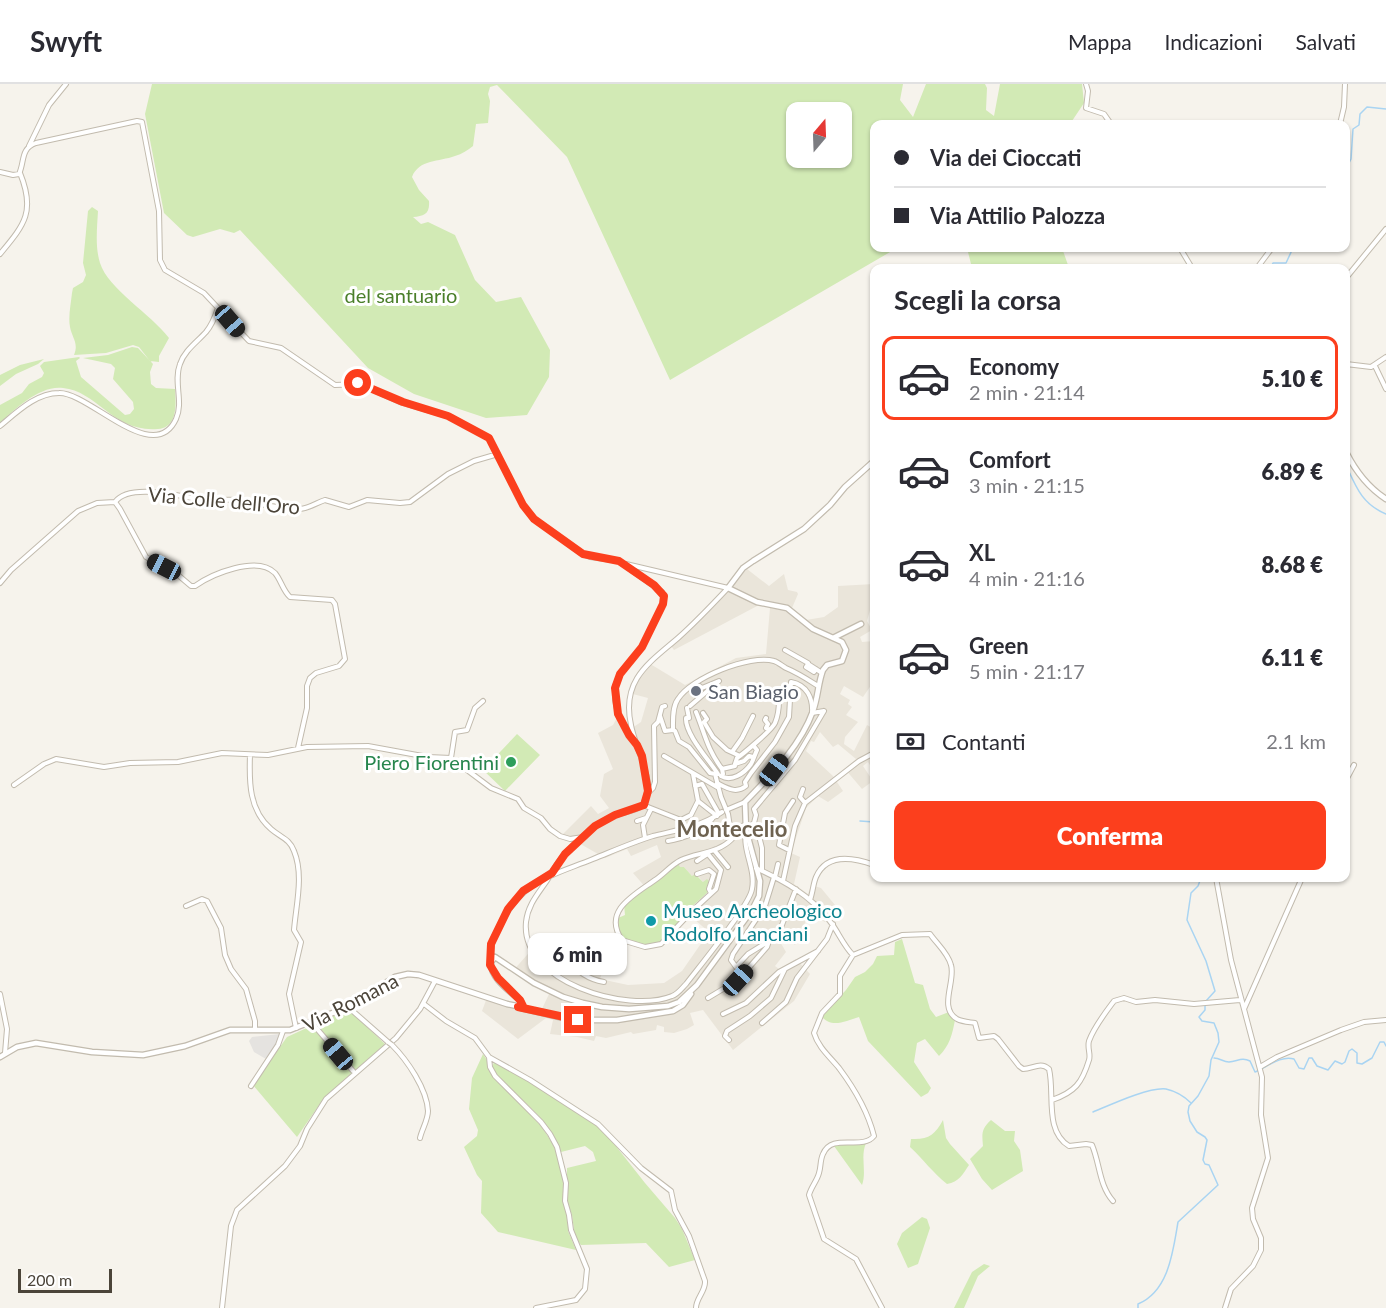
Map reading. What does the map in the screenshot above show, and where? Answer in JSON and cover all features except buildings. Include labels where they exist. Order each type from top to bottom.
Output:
[{"type":"street","points":[[0,254],[26,218],[25,186],[20,173],[24,153],[49,105],[66,84]]},
{"type":"street","points":[[1086,84],[1088,91],[1086,108],[1104,114],[1109,120]]},
{"type":"street","points":[[1341,120],[1345,84]]},
{"type":"street","points":[[29,146],[59,137],[137,121],[142,122],[159,211],[162,265],[168,272],[204,293],[249,341],[279,347],[335,385],[358,383],[397,400],[458,420],[490,439],[523,505],[536,520],[583,554],[613,559],[728,588],[757,602],[787,608],[813,629],[844,645],[845,655],[841,662],[827,666],[822,673],[812,713],[801,735],[771,775],[745,802],[680,831],[645,839],[552,874],[525,890],[509,907],[491,944],[490,965],[522,1002],[522,1006],[518,1007]]},
{"type":"street","points":[[0,172],[15,176],[20,173]]},
{"type":"street","points":[[1350,273],[1386,229]]},
{"type":"street","points":[[0,426],[37,399],[61,393],[80,398],[129,429],[151,434],[166,431],[173,425],[178,414],[177,378],[180,362],[210,327],[218,308]]},
{"type":"street","points":[[1350,364],[1374,366],[1386,357]]},
{"type":"street","points":[[1374,366],[1386,388]]},
{"type":"street","name":"Via Colle dell'Oro","points":[[0,583],[9,571],[78,511],[97,503],[115,502],[124,495],[136,492],[160,493],[210,500],[235,500],[296,509],[311,507],[324,500],[349,507],[370,499],[407,503],[414,501],[451,472],[474,461],[498,454]]},
{"type":"street","points":[[1350,458],[1361,475],[1377,493],[1386,499]]},
{"type":"street","points":[[648,793],[642,756],[632,729],[629,705],[638,676],[651,660],[680,637],[728,588],[743,568],[804,529],[870,465]]},
{"type":"street","points":[[115,502],[146,556],[178,574],[191,586],[225,571],[258,567],[274,573],[291,597],[333,601],[345,659],[339,666],[314,674],[310,678],[298,749]]},
{"type":"street","points":[[622,563],[656,587],[664,598],[642,647],[621,672],[615,684],[618,714],[637,745]]},
{"type":"street","points":[[833,638],[861,624]]},
{"type":"street","points":[[784,650],[809,662],[808,664],[822,673]]},
{"type":"street","points":[[753,745],[757,750],[752,764],[742,773],[732,779],[709,772],[689,747],[679,741],[673,730],[675,705],[679,697],[690,686],[735,663],[773,661],[795,671],[818,686]]},
{"type":"street","points":[[688,707],[719,681],[702,688],[697,684],[690,686]]},
{"type":"street","points":[[664,756],[717,785],[739,790],[746,786],[745,782],[775,742],[789,717],[791,682],[800,685],[808,692],[813,706],[812,713]]},
{"type":"street","points":[[735,764],[736,758],[748,752],[760,737],[769,731],[776,722],[779,700],[783,699],[784,694],[791,694]]},
{"type":"street","points":[[451,758],[455,732],[467,730],[475,708],[483,701]]},
{"type":"street","points":[[644,805],[655,783],[654,726],[658,722],[662,707],[665,706]]},
{"type":"street","points":[[688,707],[695,711],[713,737],[727,750],[740,756]]},
{"type":"street","points":[[688,707],[689,718],[686,718],[686,724],[718,775],[721,814]]},
{"type":"street","points":[[730,827],[746,828],[754,823],[756,815],[754,809],[795,760],[825,710],[812,713]]},
{"type":"street","points":[[703,713],[707,720],[703,722]]},
{"type":"street","points":[[659,715],[665,731],[673,730]]},
{"type":"street","points":[[732,752],[753,716]]},
{"type":"street","points":[[766,718],[768,724],[766,728],[769,731]]},
{"type":"street","points":[[703,722],[705,741],[722,769],[723,774],[718,775]]},
{"type":"street","points":[[14,785],[55,759],[104,767],[130,763],[178,762],[222,753],[273,755],[315,746],[365,746],[451,758],[491,788],[518,799],[524,808],[541,818],[560,836],[570,839],[583,837]]},
{"type":"street","points":[[250,755],[249,787],[253,801],[269,826],[291,844],[298,862],[297,914],[294,930],[301,942],[289,994],[296,1029]]},
{"type":"street","points":[[783,881],[795,826],[805,803],[870,755]]},
{"type":"street","points":[[722,769],[735,766],[749,756],[753,757]]},
{"type":"street","points":[[1350,772],[1354,765]]},
{"type":"street","points":[[693,773],[698,801],[691,815],[681,820],[644,805],[606,819],[565,854],[531,903],[525,929],[533,952],[551,970],[583,990],[615,998],[650,1000],[678,993],[751,895],[753,883],[744,842],[745,802]]},
{"type":"street","points":[[697,861],[732,839],[730,827],[702,784],[701,781],[705,778]]},
{"type":"street","points":[[695,786],[702,784]]},
{"type":"street","points":[[803,789],[800,797],[805,803]]},
{"type":"street","points":[[698,801],[721,814]]},
{"type":"street","points":[[789,850],[779,845],[785,813],[793,801]]},
{"type":"street","points":[[645,839],[643,832],[651,809]]},
{"type":"street","points":[[668,841],[679,839],[697,830],[721,814]]},
{"type":"street","points":[[637,821],[646,818]]},
{"type":"street","points":[[492,959],[498,958],[523,977],[563,997],[597,1006],[626,1009],[670,1006],[680,1002],[693,989],[756,903],[761,886],[746,828]]},
{"type":"street","points":[[759,836],[763,853],[762,871]]},
{"type":"street","points":[[714,850],[728,867]]},
{"type":"street","points":[[707,854],[721,870],[716,889],[661,944],[637,946],[622,940],[615,920],[625,901],[674,864],[687,858],[707,854]]},
{"type":"street","points":[[810,900],[817,874],[828,862],[852,859],[870,864]]},
{"type":"street","points":[[778,864],[765,906],[730,960],[736,967],[748,954],[769,941],[780,930],[796,890]]},
{"type":"street","points":[[756,868],[783,881],[810,900],[832,924],[853,955]]},
{"type":"street","points":[[697,874],[709,870],[714,874],[711,893]]},
{"type":"street","points":[[1217,882],[1240,1000],[1263,1085],[1261,1115],[1268,1158],[1252,1208],[1253,1219],[1261,1238],[1261,1250],[1253,1266],[1231,1289],[1225,1308]]},
{"type":"street","points":[[1244,1010],[1300,882]]},
{"type":"street","points":[[186,906],[202,899],[207,902],[222,931],[227,960],[246,989],[255,1021],[255,1030]]},
{"type":"street","points":[[762,1023],[786,1002],[797,978],[829,937],[832,924]]},
{"type":"street","points":[[882,1308],[856,1259],[824,1239],[809,1195],[819,1176],[822,1155],[827,1148],[837,1143],[868,1141],[874,1136],[862,1104],[814,1032],[822,1013],[840,994],[840,976],[853,955],[902,935],[930,934],[945,952],[952,968],[948,998],[951,1014],[958,1020],[975,1023],[978,1037],[981,1039],[992,1036],[998,1039],[1023,1069],[1039,1065],[1048,1067],[1052,1113],[1058,1133],[1069,1146],[1092,1145],[1106,1192],[1113,1201]]},
{"type":"street","points":[[708,998],[738,980],[767,947],[769,941]]},
{"type":"street","points":[[551,970],[557,963],[555,950],[580,972],[604,982]]},
{"type":"street","points":[[723,1014],[746,1003],[776,974],[819,951]]},
{"type":"street","points":[[729,1040],[725,1037],[727,1031],[771,998],[786,968]]},
{"type":"street","name":"Via Romana","points":[[0,1057],[20,1046],[38,1043],[92,1052],[141,1055],[183,1047],[229,1030],[283,1031],[296,1029],[347,1006],[401,975],[416,974],[518,1007],[570,1020],[620,1020],[674,1010],[688,1000],[693,989]]},
{"type":"street","points":[[222,1308],[231,1226],[237,1210],[291,1159],[326,1099],[396,1038],[424,1004],[435,981]]},
{"type":"street","points":[[0,994],[7,1027],[5,1053]]},
{"type":"street","points":[[1052,1100],[1075,1089],[1081,1082],[1089,1059],[1087,1047],[1090,1038],[1114,1001],[1124,998],[1136,1002],[1155,1000],[1194,1004],[1240,1000]]},
{"type":"street","points":[[424,1004],[446,1021],[475,1038],[489,1057],[530,1080],[598,1124],[641,1168],[671,1191],[675,1210],[689,1236],[705,1282],[696,1308]]},
{"type":"street","points":[[347,1006],[410,1065],[425,1096],[428,1113],[420,1138]]},
{"type":"street","points":[[1260,1070],[1278,1057],[1331,1034],[1362,1023],[1386,1020]]},
{"type":"street","points":[[312,1023],[353,1071]]},
{"type":"street","points":[[251,1086],[278,1044],[283,1031]]},
{"type":"street","points":[[489,1057],[490,1067],[495,1076],[541,1122],[554,1142],[565,1181],[565,1199],[571,1230],[586,1266],[586,1286],[578,1299],[536,1308]]},
{"type":"shaded area","points":[[747,569],[769,586],[784,574],[788,590],[798,594],[792,608],[786,604],[765,603],[733,588],[734,582]]},
{"type":"shaded area","points":[[870,584],[870,610],[867,621],[870,631],[860,637],[862,642],[870,641],[870,687],[863,697],[844,686],[840,694],[850,700],[848,704],[852,707],[846,715],[858,722],[845,737],[844,744],[854,751],[867,725],[870,727],[870,765],[868,762],[863,766],[870,776],[870,783],[862,789],[845,769],[856,759],[838,744],[833,747],[820,732],[814,742],[811,741],[806,751],[833,776],[843,791],[828,802],[818,796],[806,808],[791,853],[800,857],[794,884],[808,894],[811,885],[821,888],[835,905],[825,922],[809,914],[795,945],[785,935],[779,940],[786,952],[775,966],[779,969],[796,959],[810,974],[794,1001],[733,1050],[703,1010],[690,1013],[694,1025],[674,1033],[664,1032],[664,1027],[657,1025],[656,1030],[633,1034],[631,1032],[606,1038],[596,1036],[594,1041],[550,1034],[553,1020],[546,1018],[518,1039],[482,1011],[488,995],[541,1011],[549,994],[512,972],[534,947],[539,955],[550,949],[570,950],[604,967],[600,979],[628,985],[664,983],[682,971],[709,932],[687,913],[709,892],[699,877],[692,876],[684,867],[647,889],[633,873],[661,857],[657,845],[631,856],[627,849],[605,858],[563,834],[591,806],[598,814],[609,808],[600,796],[604,774],[613,769],[598,733],[613,725],[620,712],[629,730],[641,722],[648,698],[629,693],[637,673],[647,662],[685,685],[736,658],[766,654],[770,608],[789,611],[800,621],[824,617],[838,607],[838,586]]},
{"type":"shaded area","points":[[728,591],[759,605],[674,650],[671,646]]},
{"type":"shaded area","points":[[280,1034],[278,1042],[266,1059],[254,1052],[249,1041],[252,1037]]},
{"type":"green space","name":"del santuario","points":[[152,84],[903,84],[900,100],[913,117],[926,84],[985,84],[987,88],[986,110],[994,116],[1000,84],[1082,84],[1084,103],[1073,120],[870,120],[870,252],[890,252],[670,380],[567,157],[497,85],[490,87],[488,123],[476,124],[473,146],[458,155],[424,164],[415,171],[412,177],[419,190],[429,201],[426,214],[413,217],[421,224],[428,222],[455,235],[475,280],[496,302],[521,297],[550,350],[549,377],[527,415],[486,418],[414,394],[368,368],[240,230],[234,233],[220,229],[193,237],[187,235],[164,213],[145,114]]},
{"type":"green space","points":[[92,207],[98,211],[97,251],[105,273],[121,292],[169,338],[159,356],[159,362],[150,361],[139,347],[133,345],[106,353],[74,355],[76,347],[69,323],[70,306],[73,288],[83,282],[86,275],[83,263],[88,211]]},
{"type":"green space","points":[[968,252],[1063,252],[1068,264],[971,264]]},
{"type":"green space","points":[[132,347],[138,348],[153,364],[150,372],[151,384],[156,388],[175,389],[174,414],[165,427],[143,429],[129,425],[86,396],[63,388],[54,388],[37,394],[20,405],[0,423],[0,405],[22,393],[29,384],[42,377],[44,373],[40,366],[44,362],[79,357],[76,361],[81,377],[125,415],[130,414],[134,409],[133,402],[113,379],[115,368],[111,364],[83,358],[108,355]]},
{"type":"green space","points":[[44,359],[16,374],[0,386],[0,375],[20,365]]},
{"type":"green space","name":"Piero Fiorentini","points":[[517,734],[540,755],[505,791],[483,770]]},
{"type":"green space","points":[[678,864],[692,876],[695,874],[703,882],[707,879],[710,882],[709,891],[688,910],[672,932],[660,942],[645,945],[630,942],[624,938],[620,933],[618,918],[625,915],[624,905]]},
{"type":"green space","points":[[902,939],[915,983],[923,985],[930,1009],[936,1017],[949,1012],[955,1020],[950,1040],[939,1056],[925,1039],[917,1043],[914,1062],[931,1088],[921,1097],[868,1041],[859,1017],[834,1023],[821,1016],[855,977],[865,972],[873,964],[877,956],[894,955],[895,942]]},
{"type":"green space","points":[[348,1009],[385,1044],[324,1098],[297,1137],[253,1085],[287,1037]]},
{"type":"green space","points":[[483,1054],[489,1071],[542,1127],[554,1146],[565,1188],[563,1203],[568,1218],[568,1231],[576,1250],[498,1232],[481,1213],[482,1181],[464,1147],[477,1136],[478,1130],[469,1109],[472,1078]]},
{"type":"green space","points":[[494,1061],[580,1112],[604,1131],[675,1218],[695,1260],[669,1267],[646,1243],[581,1245],[575,1237],[572,1215],[567,1202],[567,1168],[596,1161],[593,1152],[585,1146],[561,1152],[541,1118],[492,1069]]},
{"type":"green space","points":[[943,1120],[946,1138],[969,1165],[958,1179],[947,1184],[910,1147],[911,1139],[930,1136]]},
{"type":"green space","points":[[991,1120],[1005,1131],[1015,1131],[1014,1141],[1020,1150],[1023,1171],[992,1190],[970,1159],[983,1146],[983,1132]]},
{"type":"green space","points":[[846,1143],[866,1143],[862,1185],[834,1146]]},
{"type":"green space","points":[[922,1217],[927,1219],[930,1228],[918,1264],[908,1268],[897,1244],[902,1233]]},
{"type":"green space","points":[[984,1264],[990,1266],[978,1276],[964,1308],[954,1308],[972,1272]]},
{"type":"waterway","points":[[1350,161],[1353,129],[1359,125],[1360,114],[1367,107],[1386,109]]},
{"type":"waterway","points":[[1273,264],[1286,263],[1291,252]]},
{"type":"waterway","points":[[1350,473],[1365,500],[1386,514]]},
{"type":"waterway","points":[[860,821],[870,822]]},
{"type":"waterway","points":[[1200,882],[1191,893],[1187,920],[1206,961],[1215,991],[1206,1001]]},
{"type":"waterway","points":[[1138,1308],[1138,1304],[1157,1290],[1163,1280],[1168,1269],[1178,1222],[1218,1185],[1209,1165],[1203,1160],[1207,1140],[1197,1132],[1190,1121],[1188,1112],[1189,1106],[1198,1096],[1209,1076],[1211,1060],[1219,1042],[1214,1023],[1202,1021],[1199,1017],[1205,1010],[1205,1005]]},
{"type":"waterway","points":[[1214,1058],[1229,1062],[1242,1059],[1250,1061],[1255,1072],[1279,1060],[1289,1058],[1294,1059],[1299,1068],[1304,1069],[1309,1058],[1312,1058],[1317,1066],[1328,1070],[1335,1061],[1342,1064],[1345,1062],[1352,1049],[1357,1053],[1357,1063],[1362,1064],[1372,1058],[1380,1042],[1384,1042],[1386,1046]]},
{"type":"waterway","points":[[1093,1112],[1129,1097],[1158,1089],[1173,1091],[1191,1103]]},
{"type":"place","name":"San Biagio","points":[[696,691]]},
{"type":"place","name":"Piero Fiorentini","points":[[511,762]]},
{"type":"place","name":"Museo Archeologico Rodolfo Lanciani","points":[[651,921]]},
{"type":"district","name":"Montecelio","points":[[732,828]]},
{"type":"route","points":[[358,383],[403,402],[448,416],[489,438],[523,505],[534,519],[583,554],[619,561],[654,585],[664,596],[663,604],[642,647],[620,674],[615,688],[618,714],[642,756],[648,791],[644,805],[615,815],[595,826],[565,854],[552,873],[520,893],[508,909],[490,947],[491,968],[502,983],[521,1001],[523,1006],[518,1007],[578,1020]]}]
